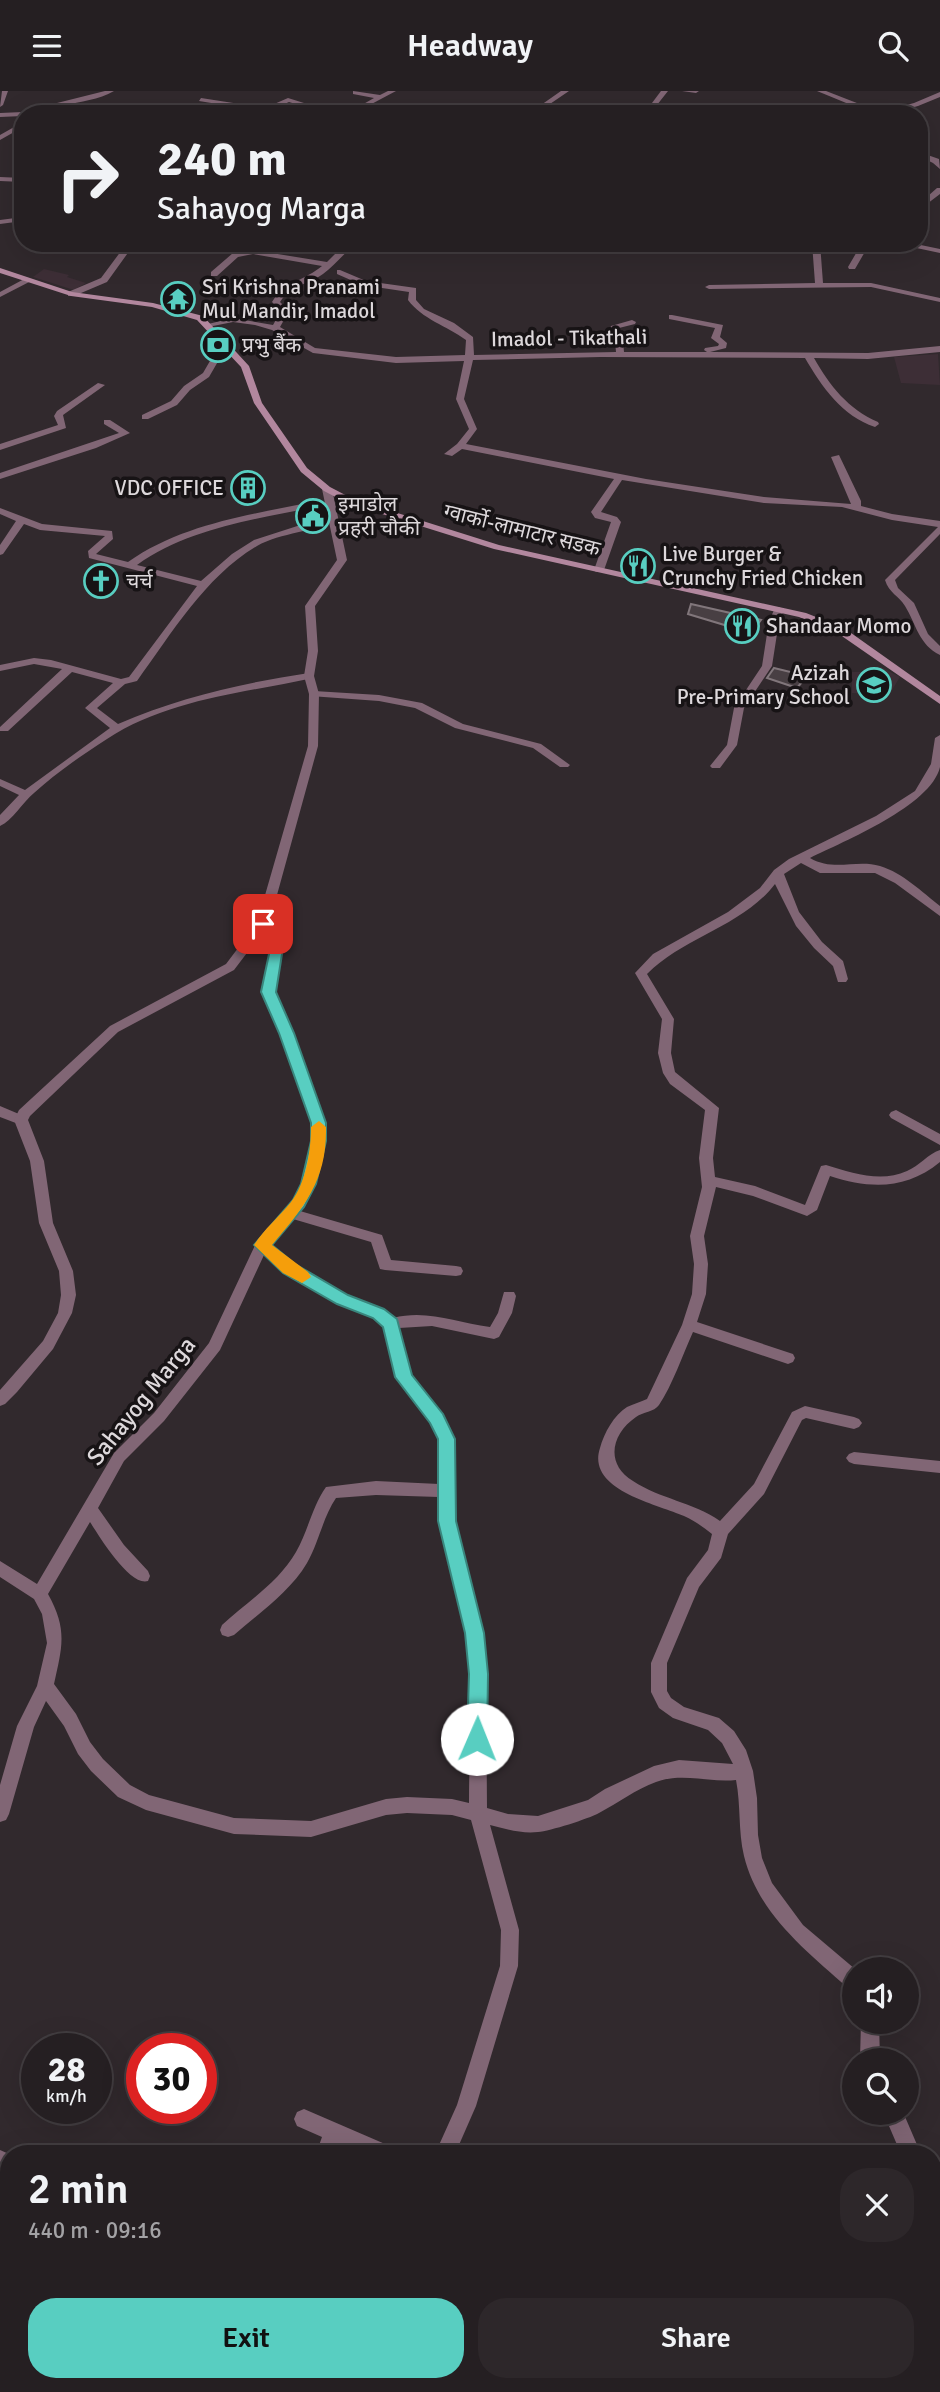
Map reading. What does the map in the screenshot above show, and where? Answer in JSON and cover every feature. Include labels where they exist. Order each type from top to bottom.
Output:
[{"type":"main road","name":"ग्वार्को-लामाटार सडक","points":[[0,270],[71,294],[153,305],[189,313],[208,325],[245,366],[258,403],[304,471],[327,489],[350,501],[463,538],[803,615],[840,630],[940,701]]},
{"type":"street","points":[[0,105],[5,91]]},
{"type":"street","points":[[56,105],[93,98],[111,91]]},
{"type":"street","points":[[356,91],[355,93],[381,97]]},
{"type":"street","points":[[366,105],[393,91]]},
{"type":"street","points":[[533,105],[547,97],[550,91]]},
{"type":"street","points":[[545,105],[566,91]]},
{"type":"street","points":[[655,105],[666,91]]},
{"type":"street","points":[[685,91],[696,91]]},
{"type":"street","points":[[820,91],[856,105]]},
{"type":"street","points":[[912,105],[940,94]]},
{"type":"street","points":[[274,95],[305,105]]},
{"type":"street","points":[[278,105],[288,100]]},
{"type":"street","points":[[204,103],[222,105]]},
{"type":"street","points":[[928,158],[936,161],[940,169]]},
{"type":"street","points":[[71,294],[104,280],[124,252]]},
{"type":"street","points":[[275,328],[285,311],[276,302],[280,294],[285,289],[317,275],[339,252]]},
{"type":"street","points":[[817,252],[819,285]]},
{"type":"street","points":[[852,267],[861,252]]},
{"type":"street","points":[[214,274],[236,255],[253,253],[328,264]]},
{"type":"street","points":[[340,272],[345,277],[413,290],[412,300],[418,309],[470,339],[470,357],[460,401],[473,426],[460,446],[449,454]]},
{"type":"street","points":[[0,295],[29,280]]},
{"type":"street","points":[[709,287],[871,285],[940,300]]},
{"type":"street","points":[[672,317],[720,327],[715,336],[723,343],[721,349],[683,355]]},
{"type":"street","name":"Imadol - Tikathali","points":[[208,325],[233,320],[275,328],[297,343],[326,353],[396,360],[620,354],[868,356],[940,349]]},
{"type":"street","points":[[620,354],[619,341],[612,335],[615,326],[632,322]]},
{"type":"street","points":[[145,417],[174,403],[187,388],[206,375],[217,356],[230,348]]},
{"type":"street","points":[[807,354],[818,376],[846,407],[855,415],[875,424]]},
{"type":"street","points":[[0,446],[64,426],[58,416],[60,413],[101,385]]},
{"type":"street","points":[[3,473],[93,446],[126,431],[107,422]]},
{"type":"street","points":[[460,446],[620,477],[764,500],[842,504],[940,527],[935,542],[890,580],[893,589],[909,603],[923,635],[940,652]]},
{"type":"street","points":[[836,457],[856,501],[856,508]]},
{"type":"street","points":[[599,570],[617,522],[598,516],[596,512],[620,477]]},
{"type":"street","points":[[21,1120],[30,1106],[114,1029],[230,967],[263,924],[313,746],[314,694],[309,676],[313,651],[310,606],[342,561],[328,517],[327,489]]},
{"type":"street","points":[[128,567],[145,555],[210,526],[312,505],[328,517]]},
{"type":"street","points":[[0,511],[21,521],[60,530],[109,533],[110,537],[91,555],[203,585]]},
{"type":"street","points":[[0,668],[34,661],[121,682],[133,679],[203,585],[235,556],[257,542],[328,517]]},
{"type":"street","points":[[0,552],[21,521]]},
{"type":"street","points":[[716,766],[732,745],[739,708],[767,666],[774,621],[779,610]]},
{"type":"street","points":[[4,729],[70,668]]},
{"type":"street","points":[[0,824],[25,794],[117,728],[182,702],[235,687],[309,676]]},
{"type":"street","points":[[117,728],[101,719],[90,708],[99,698],[118,688],[121,682]]},
{"type":"street","points":[[314,694],[379,698],[418,705],[459,726],[537,746],[564,765]]},
{"type":"street","points":[[721,1531],[691,1511],[636,1491],[617,1480],[608,1469],[605,1458],[607,1446],[629,1413],[653,1403],[688,1325],[699,1294],[701,1264],[697,1236],[709,1181],[706,1158],[712,1108],[668,1076],[663,1053],[668,1019],[641,973],[657,957],[732,915],[764,891],[778,873],[880,818],[919,793],[937,764],[940,738]]},
{"type":"street","points":[[0,782],[25,794]]},
{"type":"street","points":[[802,858],[820,869],[877,869],[899,880],[940,912]]},
{"type":"street","points":[[778,873],[786,901],[821,949],[839,964],[842,979]]},
{"type":"street","name":"Sahayog Marga","points":[[40,1594],[119,1457],[159,1417],[215,1346],[262,1245],[290,1213],[309,1184],[319,1141],[318,1123],[287,1033],[268,992],[275,954],[263,924]]},
{"type":"street","points":[[0,1111],[21,1120]]},
{"type":"street","points":[[896,1115],[940,1140]]},
{"type":"street","points":[[0,1400],[26,1372],[52,1337],[64,1315],[70,1294],[67,1275],[46,1225],[40,1176],[33,1148],[21,1120]]},
{"type":"street","points":[[709,1181],[769,1195],[807,1211],[812,1206],[826,1170],[853,1179],[885,1183],[916,1174],[940,1156]]},
{"type":"street","points":[[290,1213],[377,1239],[385,1265],[456,1272]]},
{"type":"street","points":[[262,1245],[289,1269],[342,1299],[378,1314],[391,1324],[404,1377],[437,1419],[447,1439],[447,1521],[474,1633],[478,1674],[478,1815],[510,1930],[509,1966],[466,2106],[449,2145]]},
{"type":"street","points":[[391,1324],[408,1318],[438,1319],[476,1332],[494,1333],[505,1313],[509,1296]]},
{"type":"street","points":[[688,1325],[788,1358]]},
{"type":"street","points":[[842,1970],[797,1931],[766,1889],[753,1858],[740,1756],[728,1737],[713,1724],[679,1713],[665,1703],[659,1692],[659,1663],[693,1583],[715,1553],[721,1531],[759,1489],[796,1416],[805,1412],[854,1423]]},
{"type":"street","points":[[854,1458],[940,1467]]},
{"type":"street","points":[[228,1630],[302,1559],[325,1501],[332,1492],[376,1488],[445,1491]]},
{"type":"street","points":[[90,1509],[118,1550],[142,1576]]},
{"type":"street","points":[[0,1568],[40,1594],[50,1613],[55,1643],[46,1686],[26,1725],[0,1814]]},
{"type":"street","points":[[46,1686],[70,1720],[84,1748],[124,1791],[146,1802],[209,1821],[264,1829],[311,1829],[386,1807],[407,1805],[452,1807],[508,1822],[538,1824],[593,1807],[654,1774],[679,1767],[724,1773],[744,1771]]},
{"type":"street","points":[[304,2119],[364,2145]]},
{"type":"street","points":[[899,2125],[907,2145]]},
{"type":"street","points":[[329,2145],[334,2132]]},
{"type":"shaded area","points":[[44,269],[69,275],[67,277],[86,283],[74,290],[33,277]]},
{"type":"shaded area","points":[[938,354],[940,385],[901,383],[894,357]]},
{"type":"shaded area","name":"Azizah Pre-Primary School","points":[[881,667],[900,677],[889,695],[852,693],[852,672],[868,672],[869,668]]},
{"type":"building","name":"Shandaar Momo","points":[[691,604],[761,620],[751,633],[688,614]]},
{"type":"building","points":[[774,668],[807,676],[797,688],[767,678]]},
{"type":"slow traffic","points":[[302,1277],[262,1245],[299,1203],[309,1184],[319,1141],[319,1127]]},
{"type":"place","name":"Sri Krishna Pranami Mul Mandir, Imadol","points":[[178,299]]},
{"type":"place","name":"प्रभु बैंक","points":[[218,345]]},
{"type":"place","name":"VDC OFFICE","points":[[248,488]]},
{"type":"place","name":"इमाडोल प्रहरी चौकी","points":[[313,516]]},
{"type":"place","name":"Live Burger & Crunchy Fried Chicken","points":[[638,566]]},
{"type":"place","name":"चर्च","points":[[101,581]]},
{"type":"place","name":"Shandaar Momo","points":[[742,626]]},
{"type":"place","name":"Azizah Pre-Primary School","points":[[874,685]]},
{"type":"route","points":[[263,924],[275,954],[268,992],[287,1033],[318,1123],[319,1141],[309,1184],[299,1203],[262,1245],[289,1269],[342,1299],[378,1314],[391,1324],[404,1377],[437,1419],[447,1439],[447,1521],[474,1633],[478,1674],[477,1739]]}]
